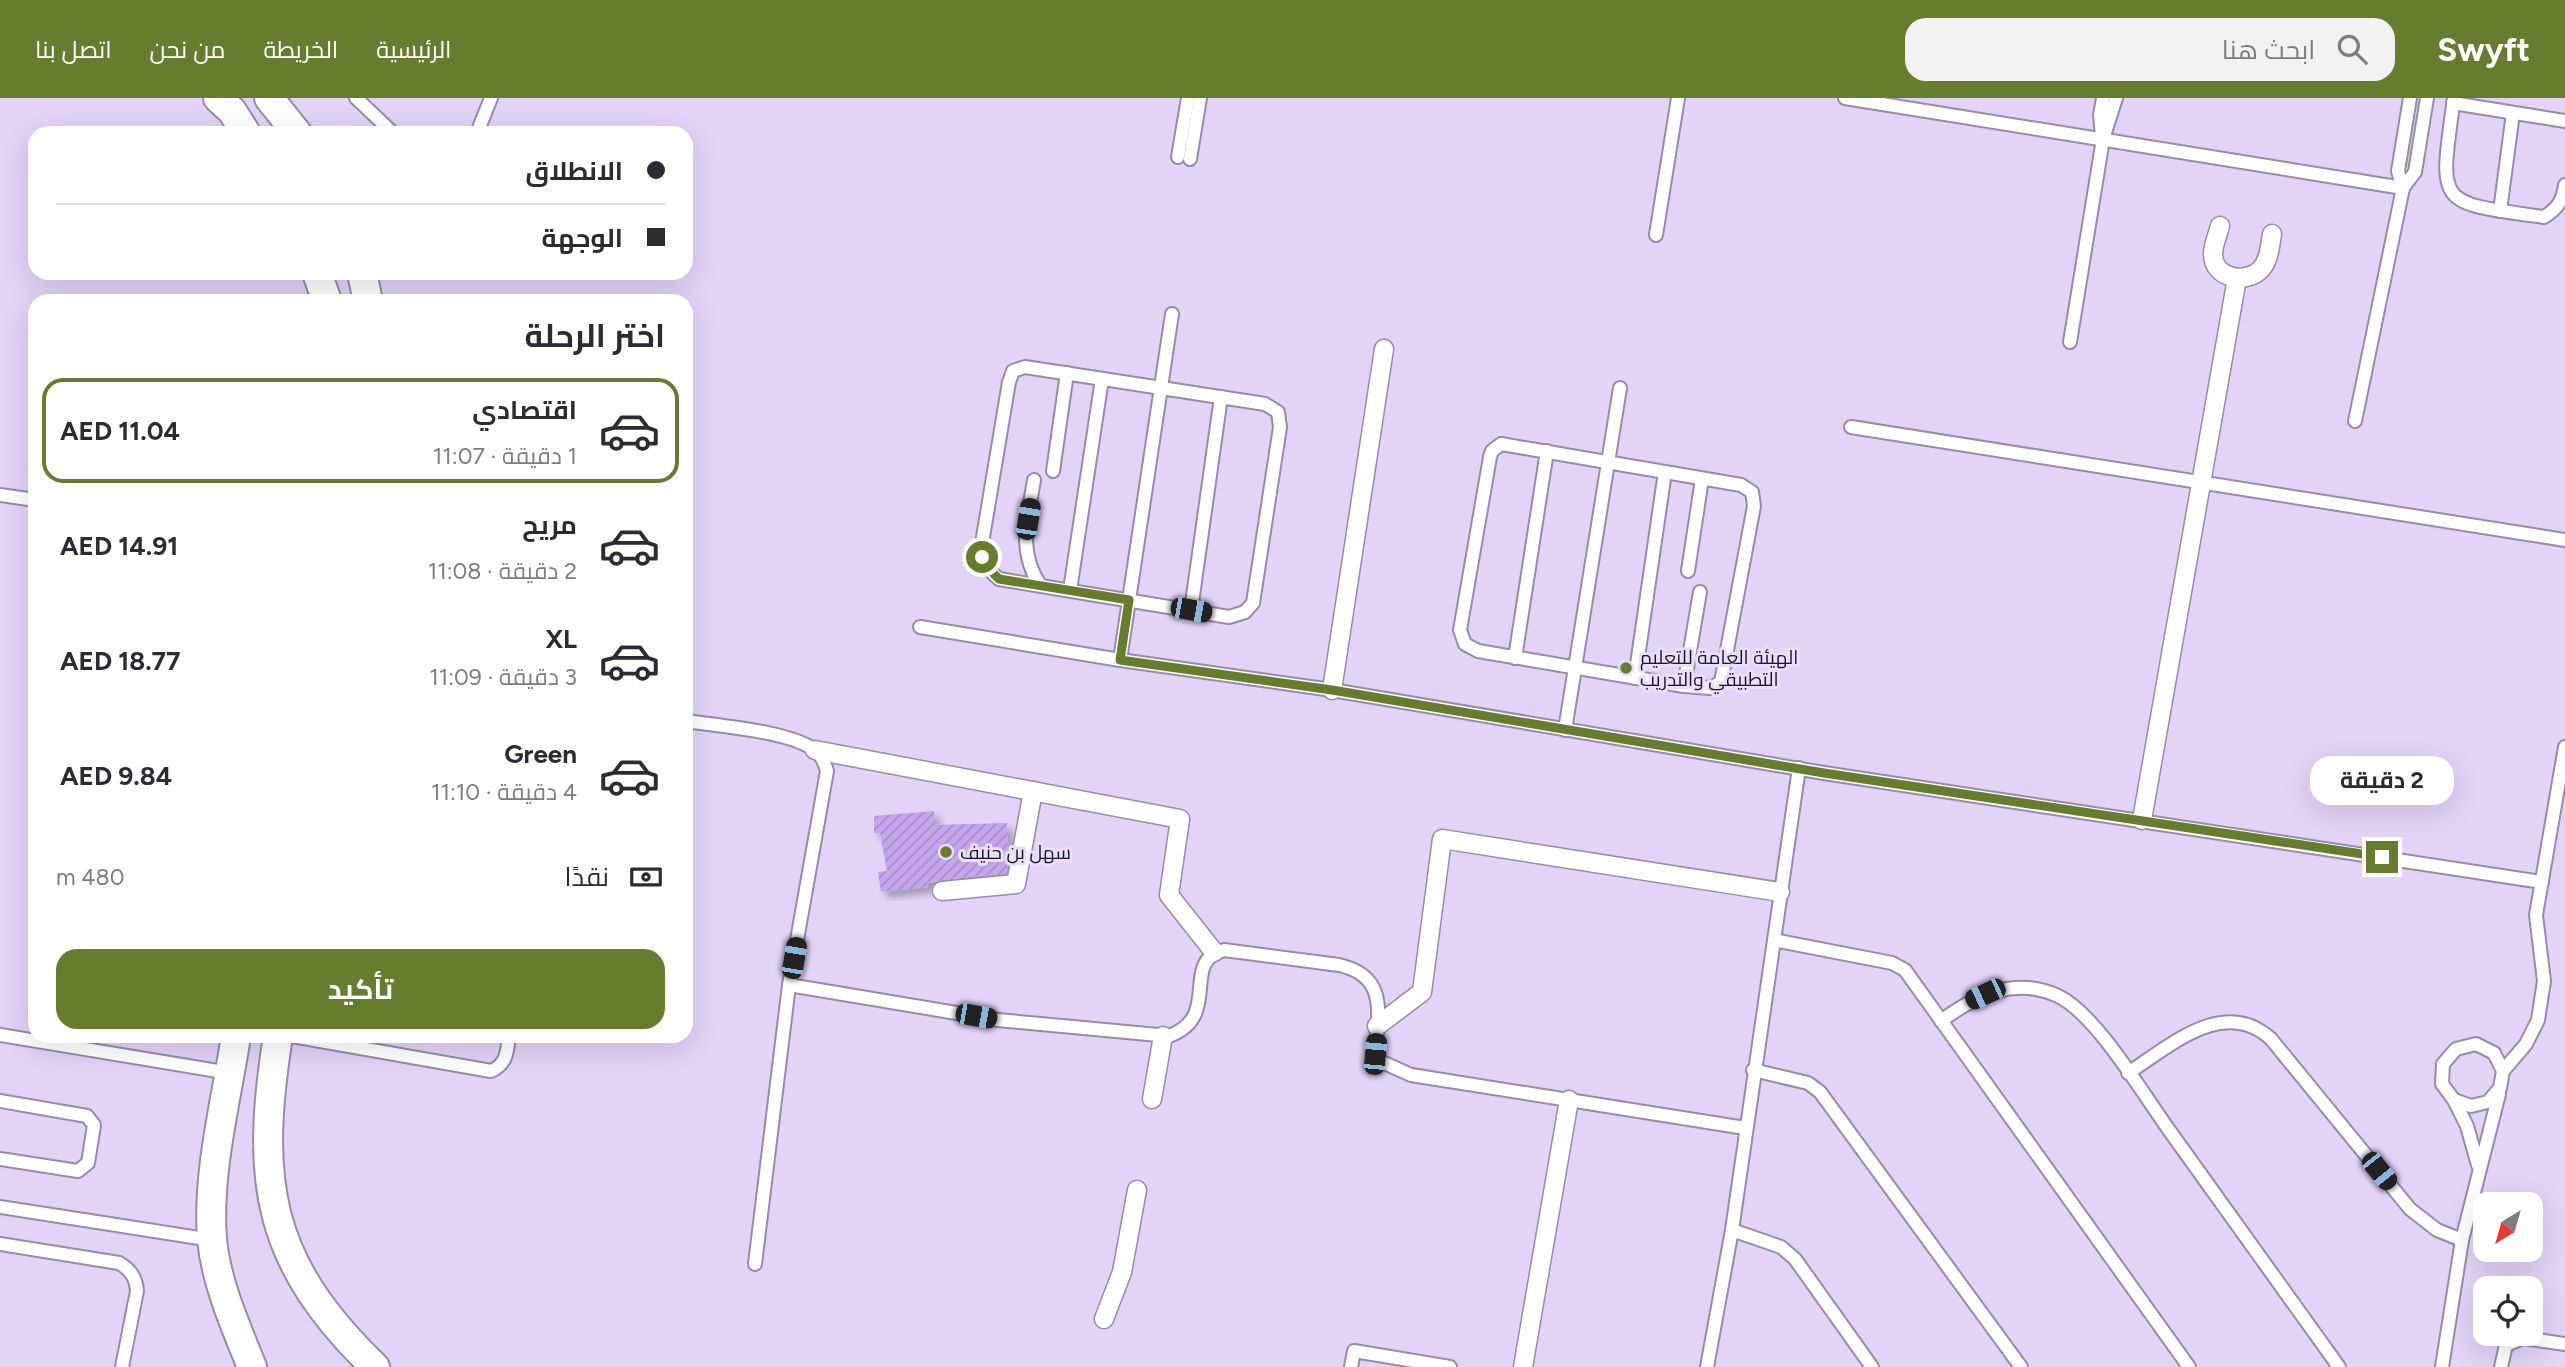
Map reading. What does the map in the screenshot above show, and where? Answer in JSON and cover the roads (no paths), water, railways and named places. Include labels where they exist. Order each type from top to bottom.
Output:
[{"type":"street","points":[[218,98],[232,111],[242,126]]},
{"type":"street","points":[[269,98],[291,126]]},
{"type":"street","points":[[2220,226],[2213,253],[2215,262],[2219,269],[2236,278],[2244,279],[2261,270],[2267,258],[2272,234]]},
{"type":"street","points":[[2141,820],[2236,278]]},
{"type":"street","points":[[1332,690],[1384,349]]},
{"type":"street","points":[[815,750],[1180,819],[1169,895],[1214,952]]},
{"type":"street","points":[[942,891],[1016,884],[1033,791]]},
{"type":"street","points":[[1377,1026],[1422,992],[1442,839],[1780,892]]},
{"type":"street","points":[[1152,1099],[1163,1036]]},
{"type":"street","points":[[235,1043],[214,1181],[212,1240],[232,1318],[248,1364]]},
{"type":"street","points":[[277,1043],[266,1125],[274,1206],[298,1274],[318,1306],[374,1367]]},
{"type":"street","points":[[1523,1367],[1569,1100]]},
{"type":"street","points":[[1104,1319],[1122,1272],[1137,1190]]},
{"type":"lane","points":[[356,98],[386,126]]},
{"type":"lane","points":[[480,126],[491,98]]},
{"type":"lane","points":[[1188,98],[1184,158],[1200,98]]},
{"type":"lane","points":[[1656,235],[1678,98]]},
{"type":"lane","points":[[1845,98],[2403,188]]},
{"type":"lane","points":[[2103,98],[2100,115],[2103,139]]},
{"type":"lane","points":[[2070,342],[2103,139],[2116,98]]},
{"type":"lane","points":[[2403,188],[2398,171],[2410,98]]},
{"type":"lane","points":[[2355,421],[2403,188],[2415,172],[2427,98]]},
{"type":"lane","points":[[2565,121],[2453,101],[2444,169],[2446,183],[2455,199],[2472,207],[2500,211],[2544,217],[2556,209],[2565,186]]},
{"type":"lane","points":[[2500,211],[2513,113]]},
{"type":"lane","points":[[1120,660],[1172,314]]},
{"type":"lane","points":[[1025,367],[1161,388],[1272,407],[1278,412],[1280,427],[1253,603],[1245,612],[1234,617],[999,579],[985,565],[981,549],[1010,376],[1019,368],[1025,367]]},
{"type":"lane","points":[[1053,471],[1067,373]]},
{"type":"lane","points":[[1070,590],[1102,379]]},
{"type":"lane","points":[[1565,730],[1620,388]]},
{"type":"lane","points":[[1191,610],[1221,397]]},
{"type":"lane","points":[[1851,427],[2565,540]]},
{"type":"lane","points":[[1501,444],[1608,462],[1748,488],[1752,492],[1754,506],[1724,676],[1711,688],[1684,686],[1515,658],[1471,649],[1461,638],[1460,630],[1492,451],[1501,444]]},
{"type":"lane","points":[[1515,658],[1547,451]]},
{"type":"lane","points":[[1635,678],[1665,472]]},
{"type":"lane","points":[[1688,571],[1702,479]]},
{"type":"lane","points":[[1034,480],[1024,550],[1031,572],[1040,585]]},
{"type":"lane","points":[[0,495],[28,499]]},
{"type":"lane","points":[[1684,686],[1700,592]]},
{"type":"lane","points":[[920,627],[1120,660],[1332,690],[1800,768],[2542,882]]},
{"type":"lane","points":[[693,722],[798,740],[815,750],[823,759],[827,771],[789,985],[755,1264]]},
{"type":"lane","points":[[2442,1367],[2462,1240],[2503,1071],[2526,1044],[2538,1020],[2543,1001],[2543,972],[2536,915],[2565,747]]},
{"type":"lane","points":[[1707,1367],[1732,1230],[1753,1070],[1800,768]]},
{"type":"lane","points":[[1774,940],[1892,963],[1905,970],[2189,1367]]},
{"type":"lane","points":[[789,985],[998,1020],[1163,1036],[1184,1031],[1192,1023],[1203,968],[1214,952],[1224,950],[1352,968],[1365,977],[1379,998],[1375,1054],[1394,1069],[1745,1128]]},
{"type":"lane","points":[[1941,1021],[1963,1005],[2013,986],[2046,991],[2074,1005],[2128,1073],[2339,1367]]},
{"type":"lane","points":[[2128,1073],[2189,1034],[2216,1022],[2234,1021],[2254,1026],[2271,1040],[2410,1209],[2437,1230],[2462,1240]]},
{"type":"lane","points":[[0,1035],[28,1040]]},
{"type":"lane","points":[[48,1043],[230,1073]]},
{"type":"lane","points":[[359,1043],[491,1071],[500,1067],[506,1059],[508,1043]]},
{"type":"lane","points":[[2479,1168],[2467,1126],[2454,1100],[2442,1084],[2444,1064],[2456,1049],[2476,1044],[2494,1053],[2503,1071]]},
{"type":"lane","points":[[1753,1070],[1808,1083],[1820,1092],[2021,1367]]},
{"type":"lane","points":[[2454,1100],[2471,1106],[2488,1102],[2500,1088]]},
{"type":"lane","points":[[0,1101],[87,1116],[94,1125],[88,1163],[78,1171],[0,1159]]},
{"type":"lane","points":[[0,1207],[212,1240]]},
{"type":"lane","points":[[1732,1230],[1781,1247],[1795,1259],[1872,1367]]},
{"type":"lane","points":[[0,1244],[119,1263],[127,1268],[136,1282],[137,1291],[122,1367]]},
{"type":"lane","points":[[2501,1367],[2506,1345],[2517,1338],[2565,1344]]},
{"type":"lane","points":[[1351,1367],[1354,1351],[1450,1367]]},
{"type":"place","name":"الهيئة العامة للتعليم التطبيقي والتدريب","points":[[1626,668]]},
{"type":"place","name":"سهل بن حنيف","points":[[946,852]]}]
